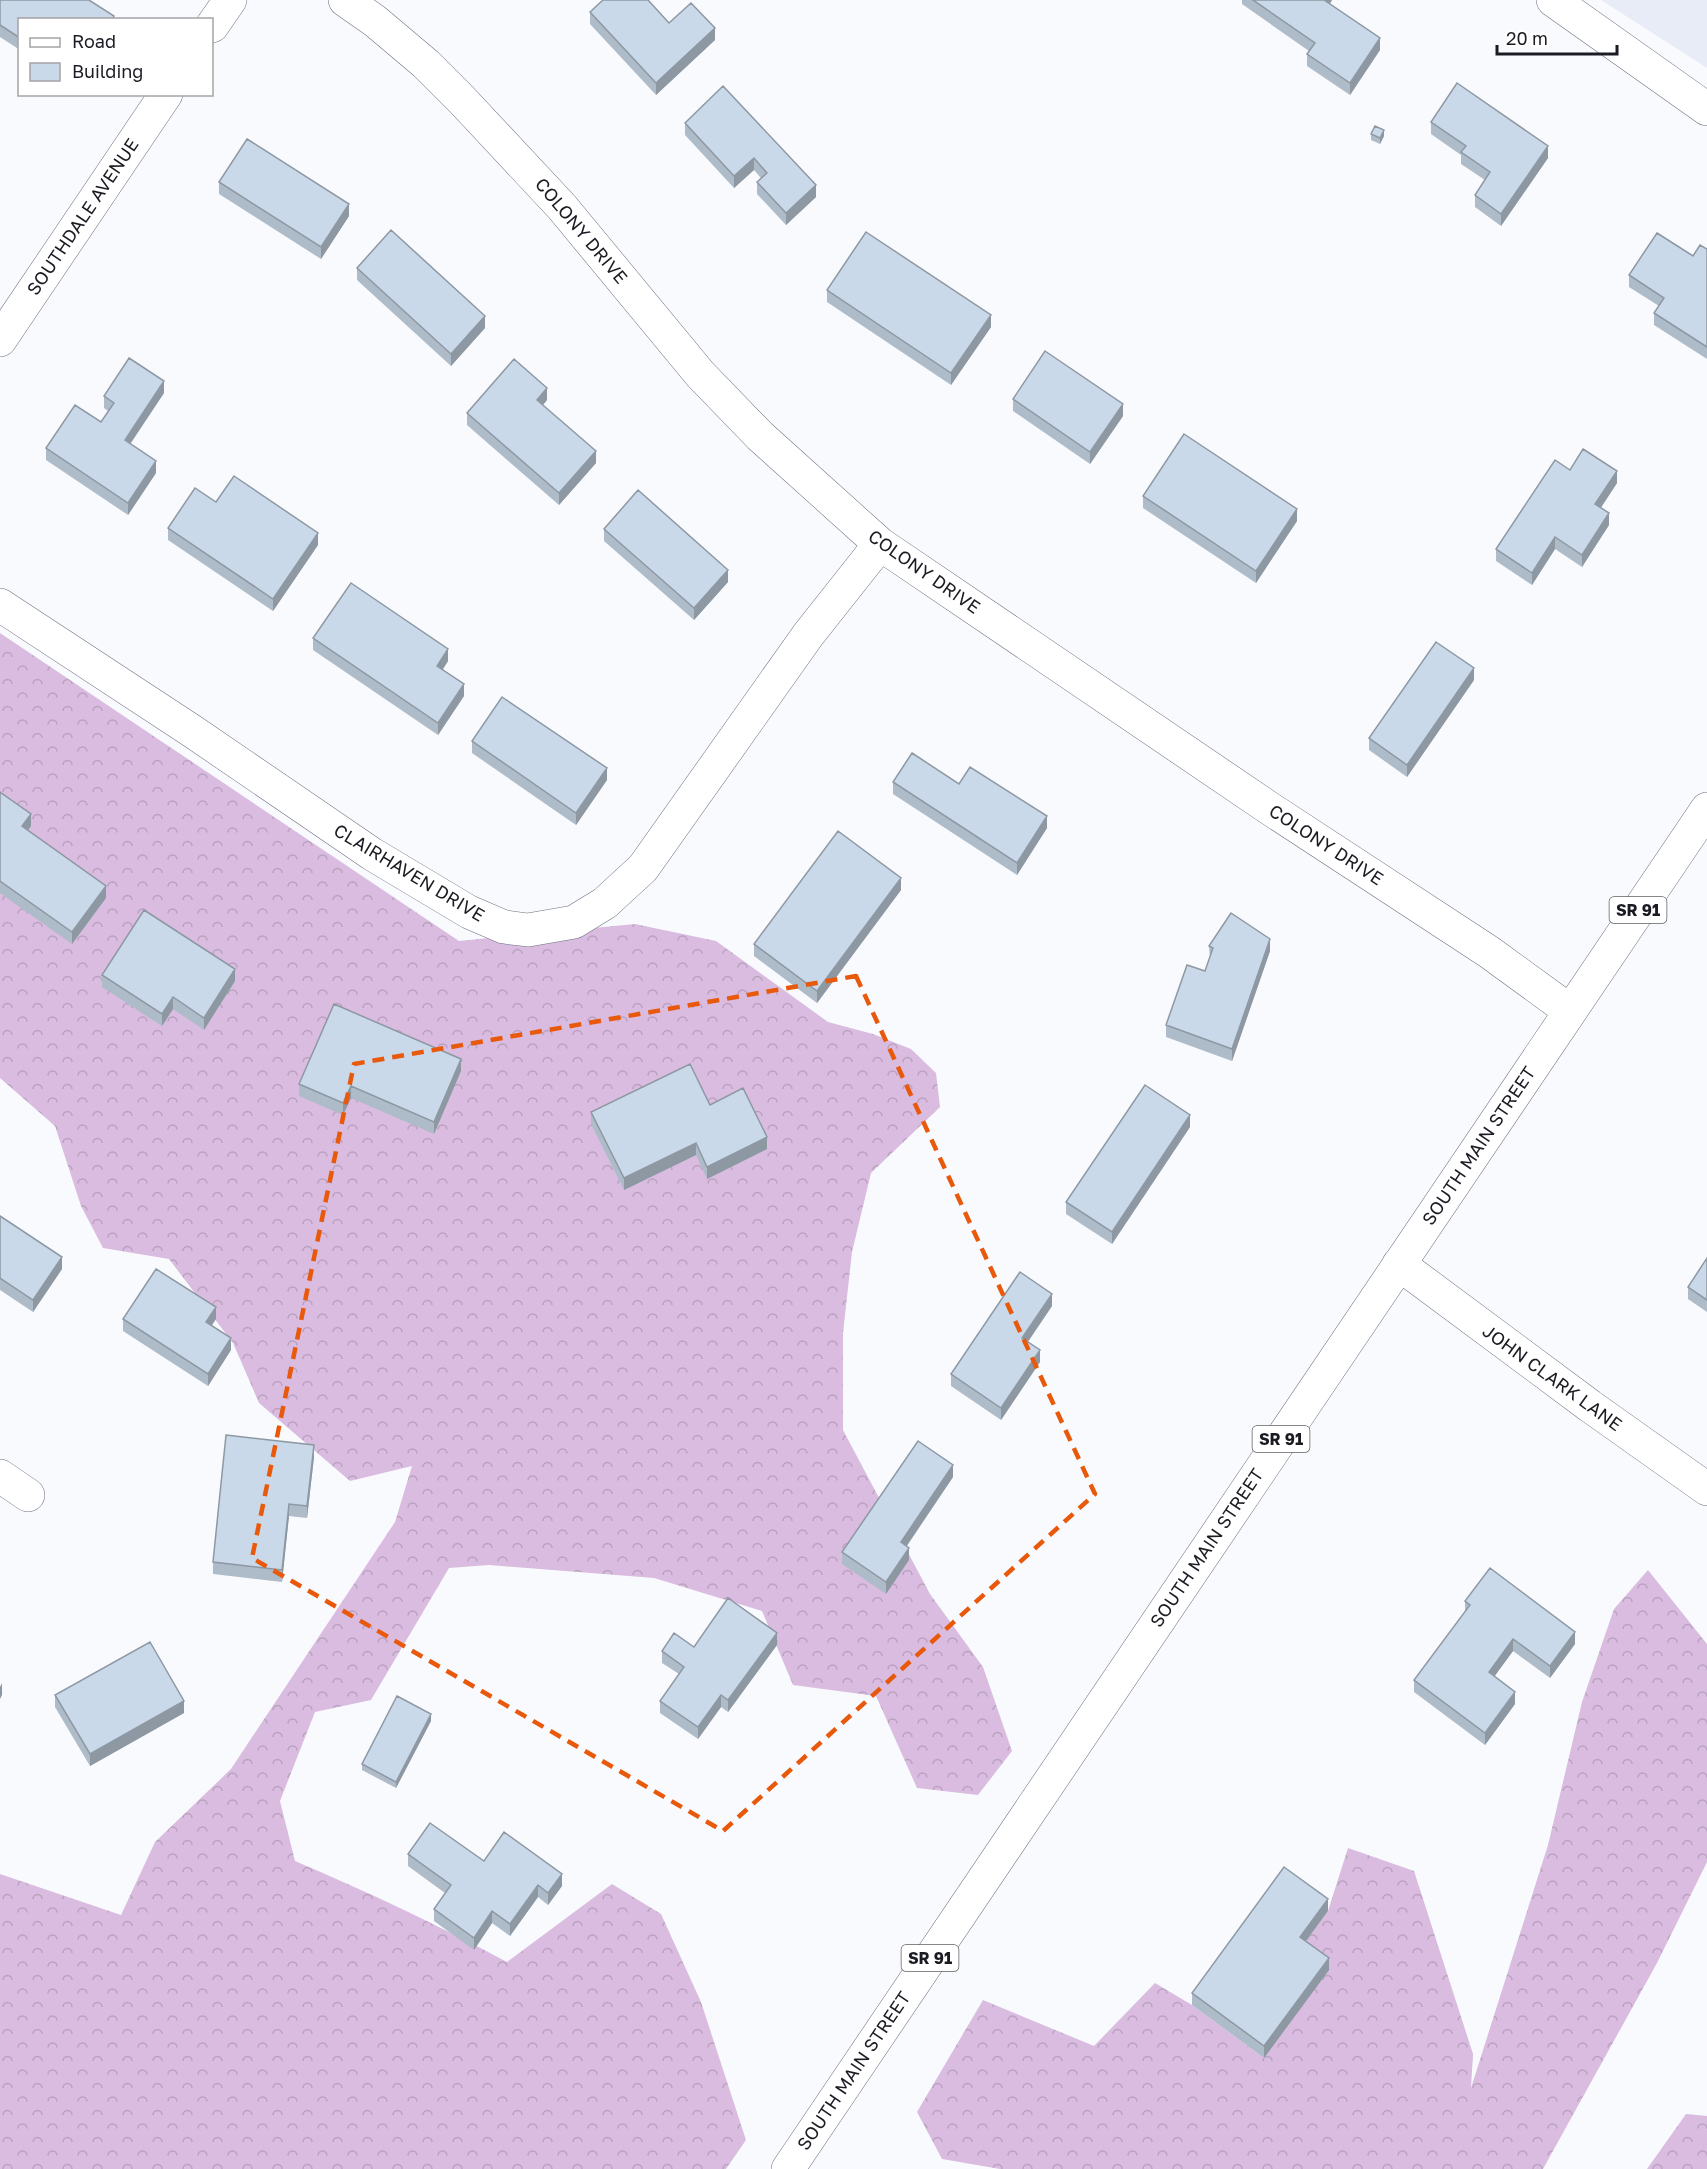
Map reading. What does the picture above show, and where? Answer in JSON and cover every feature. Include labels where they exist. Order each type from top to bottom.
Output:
[{"type":"street","points":[[213,25],[230,0]]},
{"type":"street","name":"COLONY DRIVE","points":[[345,0],[375,21],[426,64],[462,100],[562,207],[700,374],[760,436],[880,544],[1269,808],[1489,952],[1570,1011]]},
{"type":"street","points":[[1553,0],[1707,109]]},
{"type":"street","name":"SOUTHDALE AVENUE","points":[[0,340],[165,96]]},
{"type":"street","name":"CLAIRHAVEN DRIVE","points":[[0,605],[372,854],[469,912],[504,927],[528,930],[574,922],[605,903],[643,868],[808,635],[880,544]]},
{"type":"street","name":"SOUTH MAIN STREET","points":[[788,2169],[1707,809]]},
{"type":"street","name":"JOHN CLARK LANE","points":[[1399,1264],[1581,1400],[1707,1489]]},
{"type":"street","points":[[0,1476],[28,1495]]},
{"type":"highlighted area","points":[[856,976],[1095,1494],[723,1831],[252,1558],[354,1064]]},
{"type":"shaded area","points":[[1601,0],[1707,0],[1707,68]]},
{"type":"green space","points":[[0,633],[459,941],[635,924],[716,941],[828,1022],[873,1034],[911,1049],[936,1073],[940,1107],[871,1173],[852,1252],[843,1333],[843,1430],[930,1594],[983,1667],[1012,1751],[978,1795],[917,1788],[876,1696],[793,1685],[762,1611],[654,1578],[489,1565],[449,1568],[371,1700],[315,1712],[280,1801],[295,1861],[402,1909],[507,1962],[612,1884],[661,1914],[701,2002],[746,2140],[726,2169],[0,2169],[0,1874],[121,1915],[155,1842],[231,1769],[395,1522],[412,1466],[350,1481],[259,1403],[233,1343],[169,1259],[103,1248],[81,1206],[55,1126],[0,1078]]},
{"type":"green space","points":[[1648,1570],[1707,1644],[1707,1862],[1657,1963],[1543,2169],[1000,2169],[942,2159],[917,2112],[983,2000],[1094,2046],[1155,1983],[1192,2005],[1264,2058],[1300,1949],[1328,1911],[1348,1848],[1414,1871],[1473,2054],[1471,2088],[1548,1845],[1582,1702],[1614,1609]]},
{"type":"green space","points":[[1686,2114],[1707,2116],[1707,2169],[1647,2169]]},
{"type":"building","points":[[0,0],[89,0],[114,16],[113,18],[18,18],[18,37],[0,25]]},
{"type":"building","points":[[603,0],[648,0],[669,23],[691,3],[715,28],[656,83],[590,12]]},
{"type":"building","points":[[1253,0],[1324,0],[1380,38],[1350,83],[1307,54],[1315,43]]},
{"type":"building","points":[[1457,83],[1548,146],[1501,214],[1475,195],[1490,172],[1461,152],[1466,146],[1431,122]]},
{"type":"building","points":[[723,86],[816,185],[786,213],[757,182],[767,173],[754,158],[734,176],[685,123]]},
{"type":"building","points":[[1375,126],[1384,130],[1380,138],[1371,134]]},
{"type":"building","points":[[247,139],[349,204],[321,247],[219,182]]},
{"type":"building","points":[[391,230],[485,316],[451,354],[357,268]]},
{"type":"building","points":[[866,232],[991,315],[951,373],[827,290]]},
{"type":"building","points":[[1657,233],[1693,256],[1700,245],[1707,249],[1707,347],[1654,313],[1664,298],[1629,275]]},
{"type":"building","points":[[1045,351],[1123,404],[1090,452],[1013,399]]},
{"type":"building","points":[[129,358],[164,381],[125,440],[156,461],[128,503],[46,448],[75,405],[101,422],[114,403],[104,396]]},
{"type":"building","points":[[514,359],[547,388],[537,400],[596,451],[559,493],[467,413]]},
{"type":"building","points":[[1184,434],[1297,509],[1256,571],[1143,496]]},
{"type":"building","points":[[1583,449],[1617,471],[1595,504],[1609,513],[1582,555],[1555,537],[1532,573],[1496,549],[1555,460],[1570,470]]},
{"type":"building","points":[[234,476],[318,533],[273,599],[168,528],[195,488],[216,502]]},
{"type":"building","points":[[638,490],[728,570],[694,608],[604,529]]},
{"type":"building","points":[[351,583],[448,649],[437,666],[464,684],[438,723],[313,638]]},
{"type":"building","points":[[1436,642],[1474,668],[1407,765],[1369,738]]},
{"type":"building","points":[[502,697],[607,768],[576,813],[472,741]]},
{"type":"building","points":[[912,753],[959,784],[970,767],[1047,816],[1017,863],[893,782]]},
{"type":"building","points":[[0,792],[31,814],[22,826],[106,886],[72,932],[0,881]]},
{"type":"building","points":[[838,831],[901,878],[817,991],[754,944]]},
{"type":"building","points":[[144,910],[235,969],[204,1018],[173,997],[162,1014],[102,975]]},
{"type":"building","points":[[1231,913],[1270,939],[1232,1049],[1166,1025],[1187,965],[1205,971],[1213,948],[1209,946]]},
{"type":"building","points":[[334,1004],[461,1059],[434,1122],[351,1086],[343,1103],[299,1084]]},
{"type":"building","points":[[690,1064],[710,1105],[743,1088],[767,1137],[707,1167],[696,1143],[624,1178],[591,1112]]},
{"type":"building","points":[[1145,1085],[1190,1115],[1112,1232],[1066,1202]]},
{"type":"building","points":[[0,1216],[62,1257],[33,1300],[0,1278]]},
{"type":"building","points":[[1707,1258],[1707,1300],[1688,1287]]},
{"type":"building","points":[[156,1269],[216,1307],[206,1322],[231,1338],[208,1374],[123,1319]]},
{"type":"building","points":[[1020,1272],[1052,1294],[1022,1338],[1040,1350],[1001,1408],[951,1374]]},
{"type":"building","points":[[226,1435],[314,1445],[307,1506],[289,1504],[282,1570],[213,1562]]},
{"type":"building","points":[[918,1441],[953,1465],[901,1542],[909,1548],[886,1582],[842,1552]]},
{"type":"building","points":[[1490,1568],[1575,1632],[1550,1666],[1513,1639],[1489,1672],[1515,1692],[1485,1733],[1414,1680],[1470,1605],[1465,1601]]},
{"type":"building","points":[[728,1598],[777,1633],[728,1700],[721,1695],[698,1727],[660,1701],[684,1667],[662,1651],[674,1633],[694,1647]]},
{"type":"building","points":[[150,1642],[184,1701],[90,1754],[55,1695]]},
{"type":"building","points":[[397,1696],[431,1714],[396,1782],[362,1764]]},
{"type":"building","points":[[430,1823],[484,1861],[504,1832],[562,1874],[548,1893],[538,1885],[510,1924],[492,1911],[474,1938],[434,1909],[451,1885],[408,1854]]},
{"type":"building","points":[[1284,1867],[1328,1899],[1300,1937],[1329,1958],[1264,2046],[1192,1993]]}]
